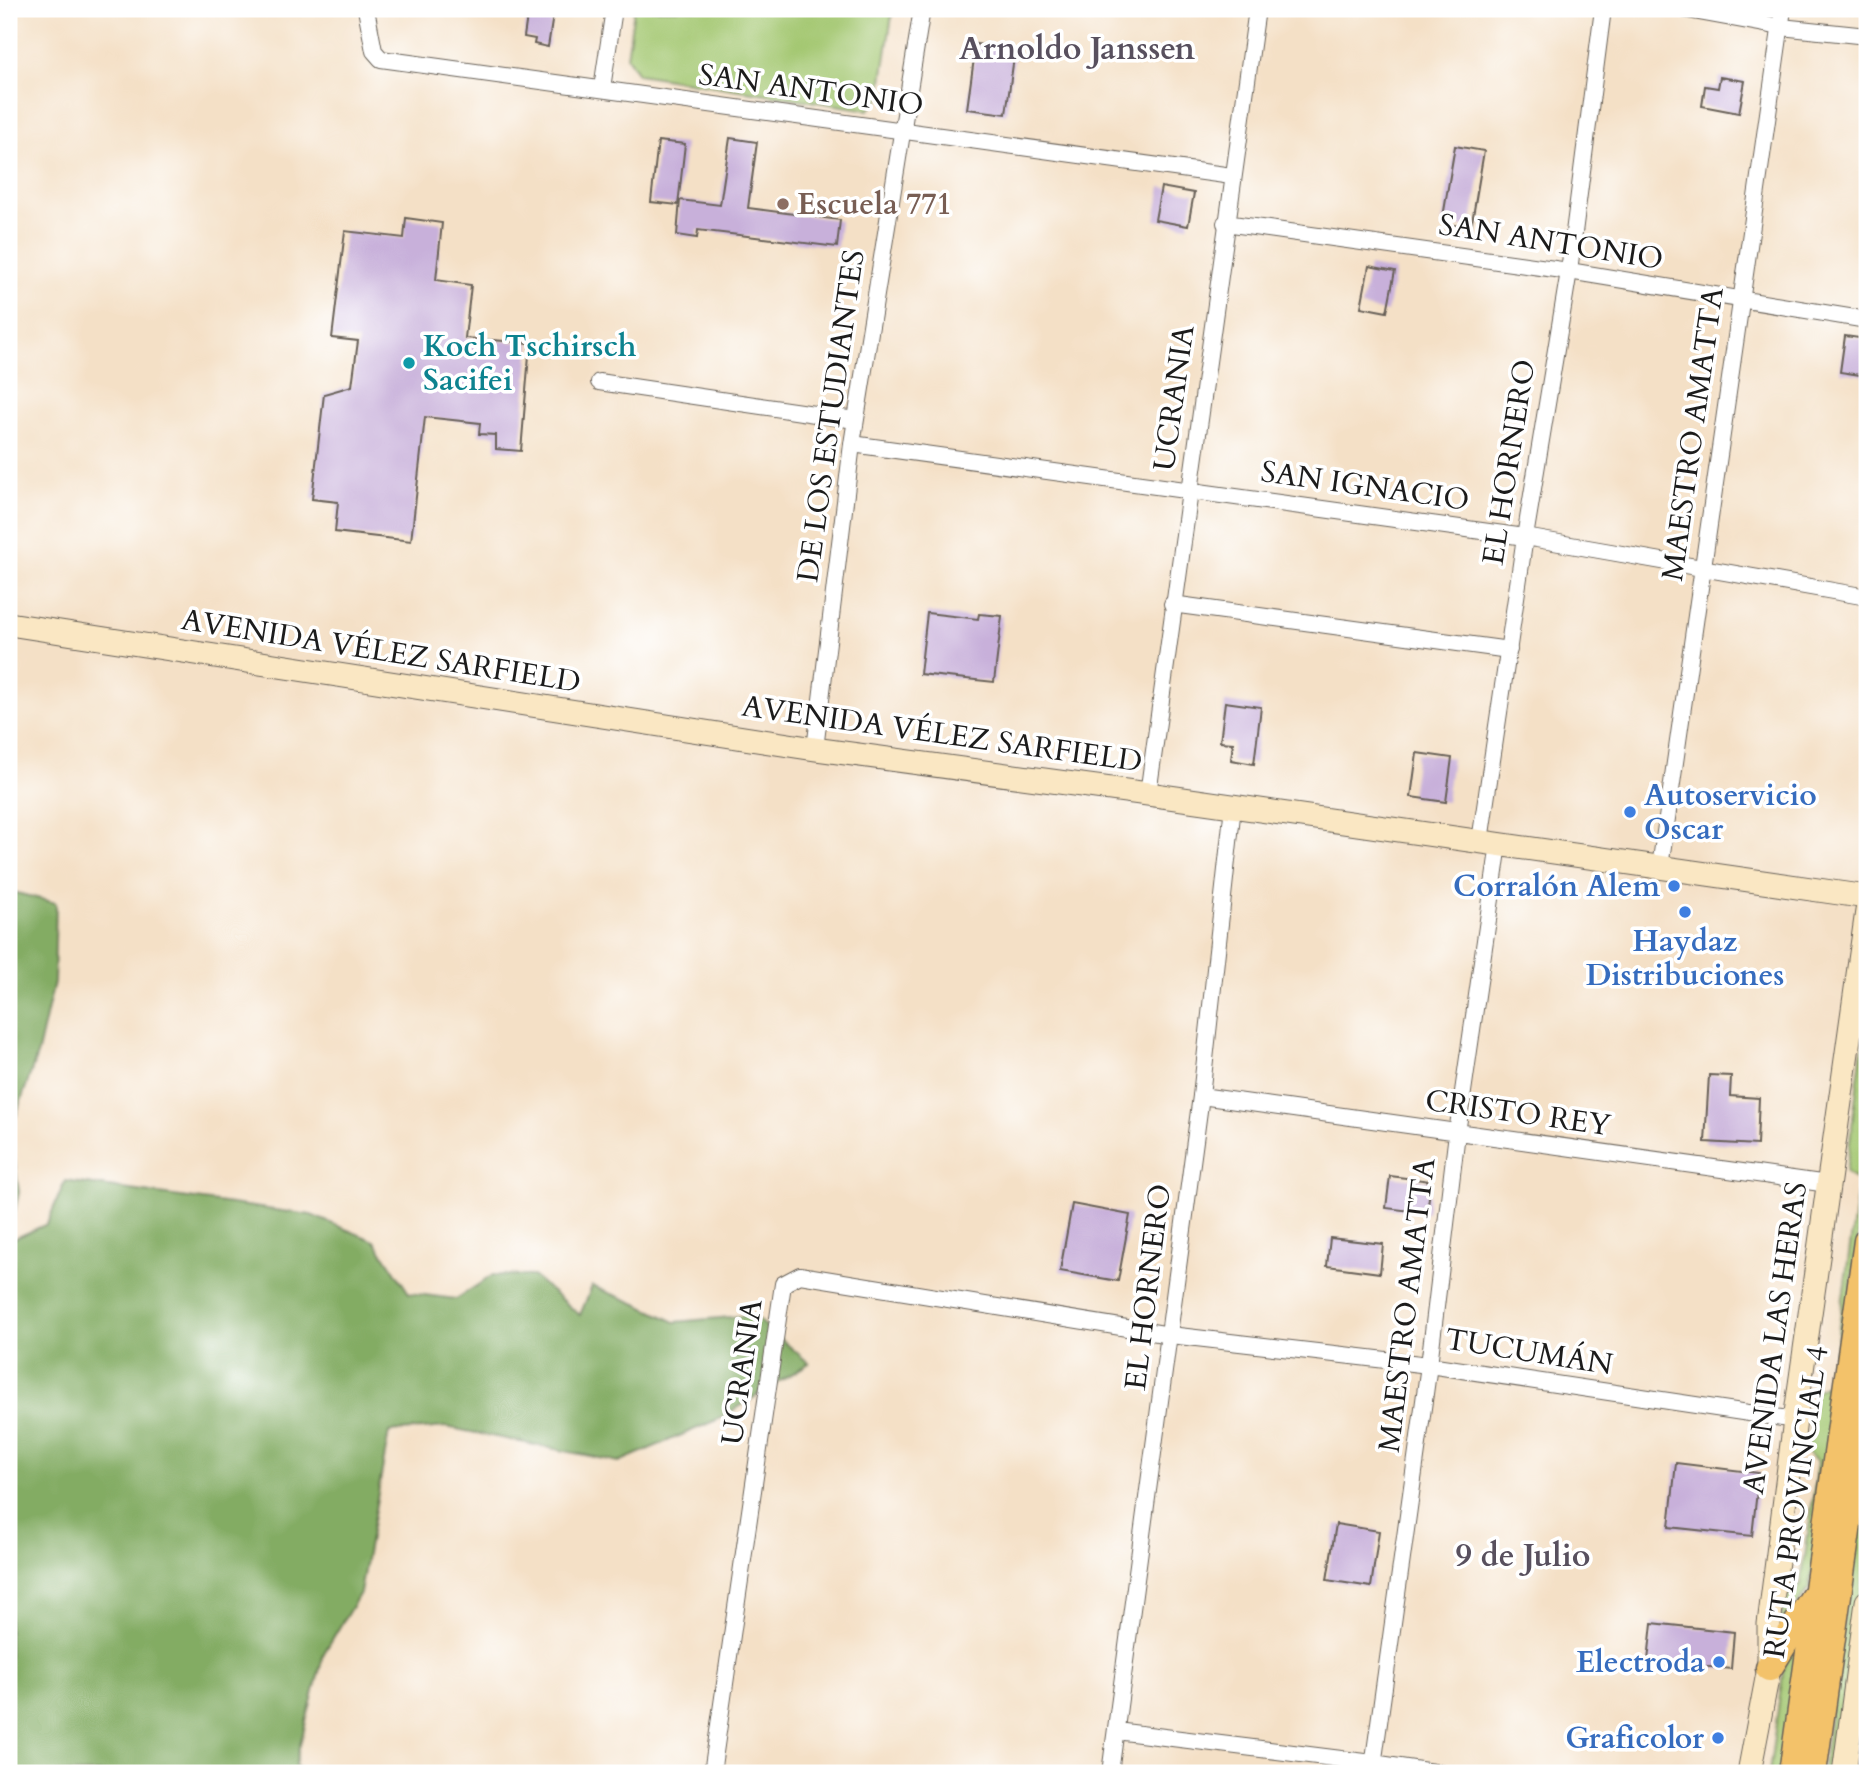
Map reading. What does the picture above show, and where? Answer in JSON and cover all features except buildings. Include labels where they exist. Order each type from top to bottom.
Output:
[{"type":"main road","name":"AVENIDA VÉLEZ SARFIELD","points":[[9,624],[816,749],[1867,897]]},
{"type":"main road","name":"AVENIDA LAS HERAS","points":[[1749,1773],[1769,1668],[1769,1624],[1795,1420],[1867,911]]},
{"type":"main road","name":"RUTA PROVINCIAL 4","points":[[1791,1773],[1867,1241]]},
{"type":"main road","name":"RUTA PROVINCIAL 4","points":[[1813,1773],[1867,1389]]},
{"type":"main road","points":[[1769,1668],[1817,1590]]},
{"type":"main road","points":[[1844,1773],[1865,1633],[1867,1602]]},
{"type":"street","name":"SAN ANTONIO","points":[[366,9],[374,51],[381,59],[1232,176]]},
{"type":"street","points":[[602,88],[614,9]]},
{"type":"street","name":"DE LOS ESTUDIANTES","points":[[816,749],[855,420],[922,9]]},
{"type":"street","name":"UCRANIA","points":[[1147,794],[1257,9]]},
{"type":"street","name":"EL HORNERO","points":[[1489,843],[1509,650],[1569,271],[1603,9]]},
{"type":"street","points":[[1682,9],[1781,27],[1867,36]]},
{"type":"street","name":"MAESTRO AMATTA","points":[[1660,867],[1783,9]]},
{"type":"street","name":"SAN ANTONIO","points":[[1225,223],[1569,271],[1867,320]]},
{"type":"street","points":[[598,382],[855,420]]},
{"type":"street","name":"SAN IGNACIO","points":[[852,444],[1525,537],[1867,597]]},
{"type":"street","points":[[1172,604],[1509,650]]},
{"type":"street","name":"EL HORNERO","points":[[1110,1773],[1201,1096],[1233,806]]},
{"type":"street","name":"MAESTRO AMATTA","points":[[1372,1768],[1429,1365],[1489,843]]},
{"type":"street","name":"CRISTO REY","points":[[1201,1096],[1828,1185]]},
{"type":"street","name":"UCRANIA","points":[[712,1773],[783,1284],[800,1275],[1170,1335]]},
{"type":"street","name":"TUCUMÁN","points":[[1170,1335],[1429,1365],[1795,1420]]},
{"type":"street","points":[[1116,1731],[1372,1768],[1440,1773]]},
{"type":"green space","points":[[634,9],[893,9],[879,100],[868,110],[638,74],[627,57]]},
{"type":"green space","points":[[9,891],[56,903],[54,982],[38,1052],[10,1133],[19,1192],[9,1237]]},
{"type":"green space","points":[[1867,1011],[1867,1172],[1810,1588],[1783,1623],[1781,1619],[1785,1597],[1801,1585],[1818,1462],[1807,1453],[1815,1391],[1831,1383],[1859,1183],[1846,1172]]},
{"type":"green space","points":[[65,1181],[311,1215],[375,1241],[409,1293],[456,1299],[493,1275],[533,1276],[580,1315],[592,1286],[675,1322],[753,1315],[809,1363],[721,1418],[619,1462],[446,1427],[389,1432],[360,1593],[324,1653],[295,1764],[299,1773],[9,1773],[9,1241],[47,1224]]},
{"type":"green space","points":[[1867,1453],[1867,1555],[1837,1773],[1822,1773]]},
{"type":"green space","points":[[1798,1639],[1783,1773],[1769,1773],[1784,1666]]},
{"type":"place","name":"Escuela 771","points":[[783,204]]},
{"type":"place","name":"Koch Tschirsch Sacifei","points":[[409,363]]},
{"type":"place","name":"Autoservicio Oscar","points":[[1630,812]]},
{"type":"place","name":"Corralón Alem","points":[[1674,886]]},
{"type":"place","name":"Haydaz Distribuciones","points":[[1685,912]]},
{"type":"place","name":"Electroda","points":[[1719,1662]]},
{"type":"place","name":"Graficolor","points":[[1718,1738]]},
{"type":"district","name":"Arnoldo Janssen","points":[[1077,49]]},
{"type":"district","name":"9 de Julio","points":[[1523,1556]]}]
